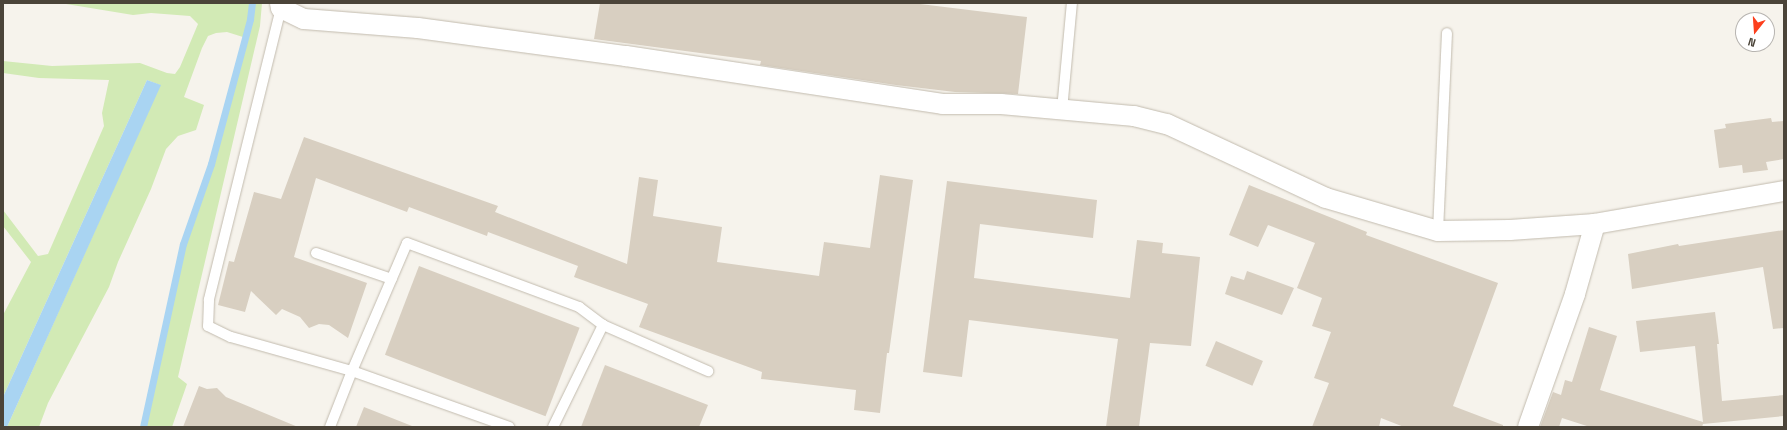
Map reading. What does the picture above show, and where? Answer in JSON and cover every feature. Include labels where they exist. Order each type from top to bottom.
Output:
[{"type":"street","points":[[281,5],[304,19],[426,29],[648,59],[942,104],[1001,104],[1134,116],[1167,124],[1326,198],[1438,231],[1510,230],[1595,224],[1784,191]]},
{"type":"street","points":[[1528,427],[1575,294],[1595,224]]},
{"type":"lane","points":[[1062,110],[1072,3]]},
{"type":"lane","points":[[281,5],[209,300],[208,326],[231,337],[352,371],[509,427]]},
{"type":"lane","points":[[1438,231],[1447,33]]},
{"type":"lane","points":[[330,427],[352,371],[407,243],[579,307],[603,325],[708,371]]},
{"type":"lane","points":[[316,253],[392,279]]},
{"type":"lane","points":[[553,427],[603,325]]},
{"type":"green space","points":[[60,3],[250,3],[249,19],[243,37],[227,32],[216,33],[208,36],[202,48],[184,97],[204,105],[196,130],[178,136],[166,149],[151,189],[118,262],[109,287],[48,403],[39,427],[7,427],[160,85],[147,80],[3,397],[3,315],[31,262],[3,226],[3,210],[38,256],[48,254],[104,126],[102,113],[109,80],[39,78],[3,73],[3,61],[52,66],[140,63],[167,73],[175,74],[180,67],[198,24],[190,16],[151,13],[133,15]]},
{"type":"green space","points":[[254,3],[262,3],[260,26],[178,377],[187,384],[172,427],[145,427],[185,244],[213,164],[252,20]]},
{"type":"water","points":[[147,80],[161,85],[7,427],[3,427],[3,397]]},
{"type":"building","points":[[600,3],[912,3],[1027,17],[1018,94],[955,92],[896,85],[760,65],[761,61],[594,39]]},
{"type":"building","points":[[1771,118],[1772,122],[1784,121],[1784,159],[1766,162],[1768,170],[1743,173],[1742,165],[1719,168],[1714,130],[1726,128],[1725,124]]},
{"type":"building","points":[[304,137],[498,206],[495,212],[627,264],[639,177],[658,180],[653,216],[722,227],[717,262],[819,276],[824,242],[870,248],[880,175],[913,180],[889,353],[887,353],[880,413],[854,410],[856,390],[761,379],[762,372],[639,327],[648,304],[574,277],[578,266],[488,232],[487,236],[409,207],[407,212],[316,178],[294,257],[367,283],[348,338],[329,325],[319,324],[309,328],[300,317],[282,309],[276,315],[251,291],[245,312],[218,305],[229,261],[234,262],[254,192],[281,199]]},
{"type":"building","points":[[947,181],[1097,200],[1093,238],[980,224],[974,278],[1130,298],[1137,240],[1163,243],[1162,253],[1200,257],[1191,346],[1150,343],[1139,427],[1106,427],[1118,339],[969,320],[962,377],[923,372]]},
{"type":"building","points":[[1249,185],[1367,232],[1366,235],[1498,283],[1453,406],[1503,425],[1503,427],[1404,427],[1381,418],[1379,427],[1312,427],[1329,383],[1314,378],[1331,332],[1312,326],[1322,298],[1297,288],[1315,243],[1268,225],[1258,247],[1229,235]]},
{"type":"building","points":[[1784,230],[1784,328],[1773,329],[1763,267],[1632,289],[1628,254],[1678,244],[1679,246]]},
{"type":"building","points":[[419,266],[580,328],[546,416],[385,355]]},
{"type":"building","points":[[1247,271],[1294,288],[1282,315],[1225,294],[1231,276],[1244,280]]},
{"type":"building","points":[[1715,312],[1719,344],[1717,344],[1722,401],[1784,395],[1784,416],[1703,424],[1702,427],[1590,427],[1562,418],[1559,427],[1540,427],[1553,392],[1561,395],[1565,380],[1572,382],[1589,327],[1617,336],[1600,390],[1703,422],[1695,346],[1640,352],[1636,321]]},
{"type":"building","points":[[1216,341],[1263,361],[1252,386],[1205,366]]},
{"type":"building","points":[[605,365],[708,405],[699,427],[581,427]]},
{"type":"building","points":[[199,386],[207,389],[217,388],[226,397],[298,427],[183,427]]},
{"type":"building","points":[[364,407],[412,426],[412,427],[356,427]]},
{"type":"waterway","points":[[143,427],[183,244],[211,164],[250,19],[252,3]]}]
